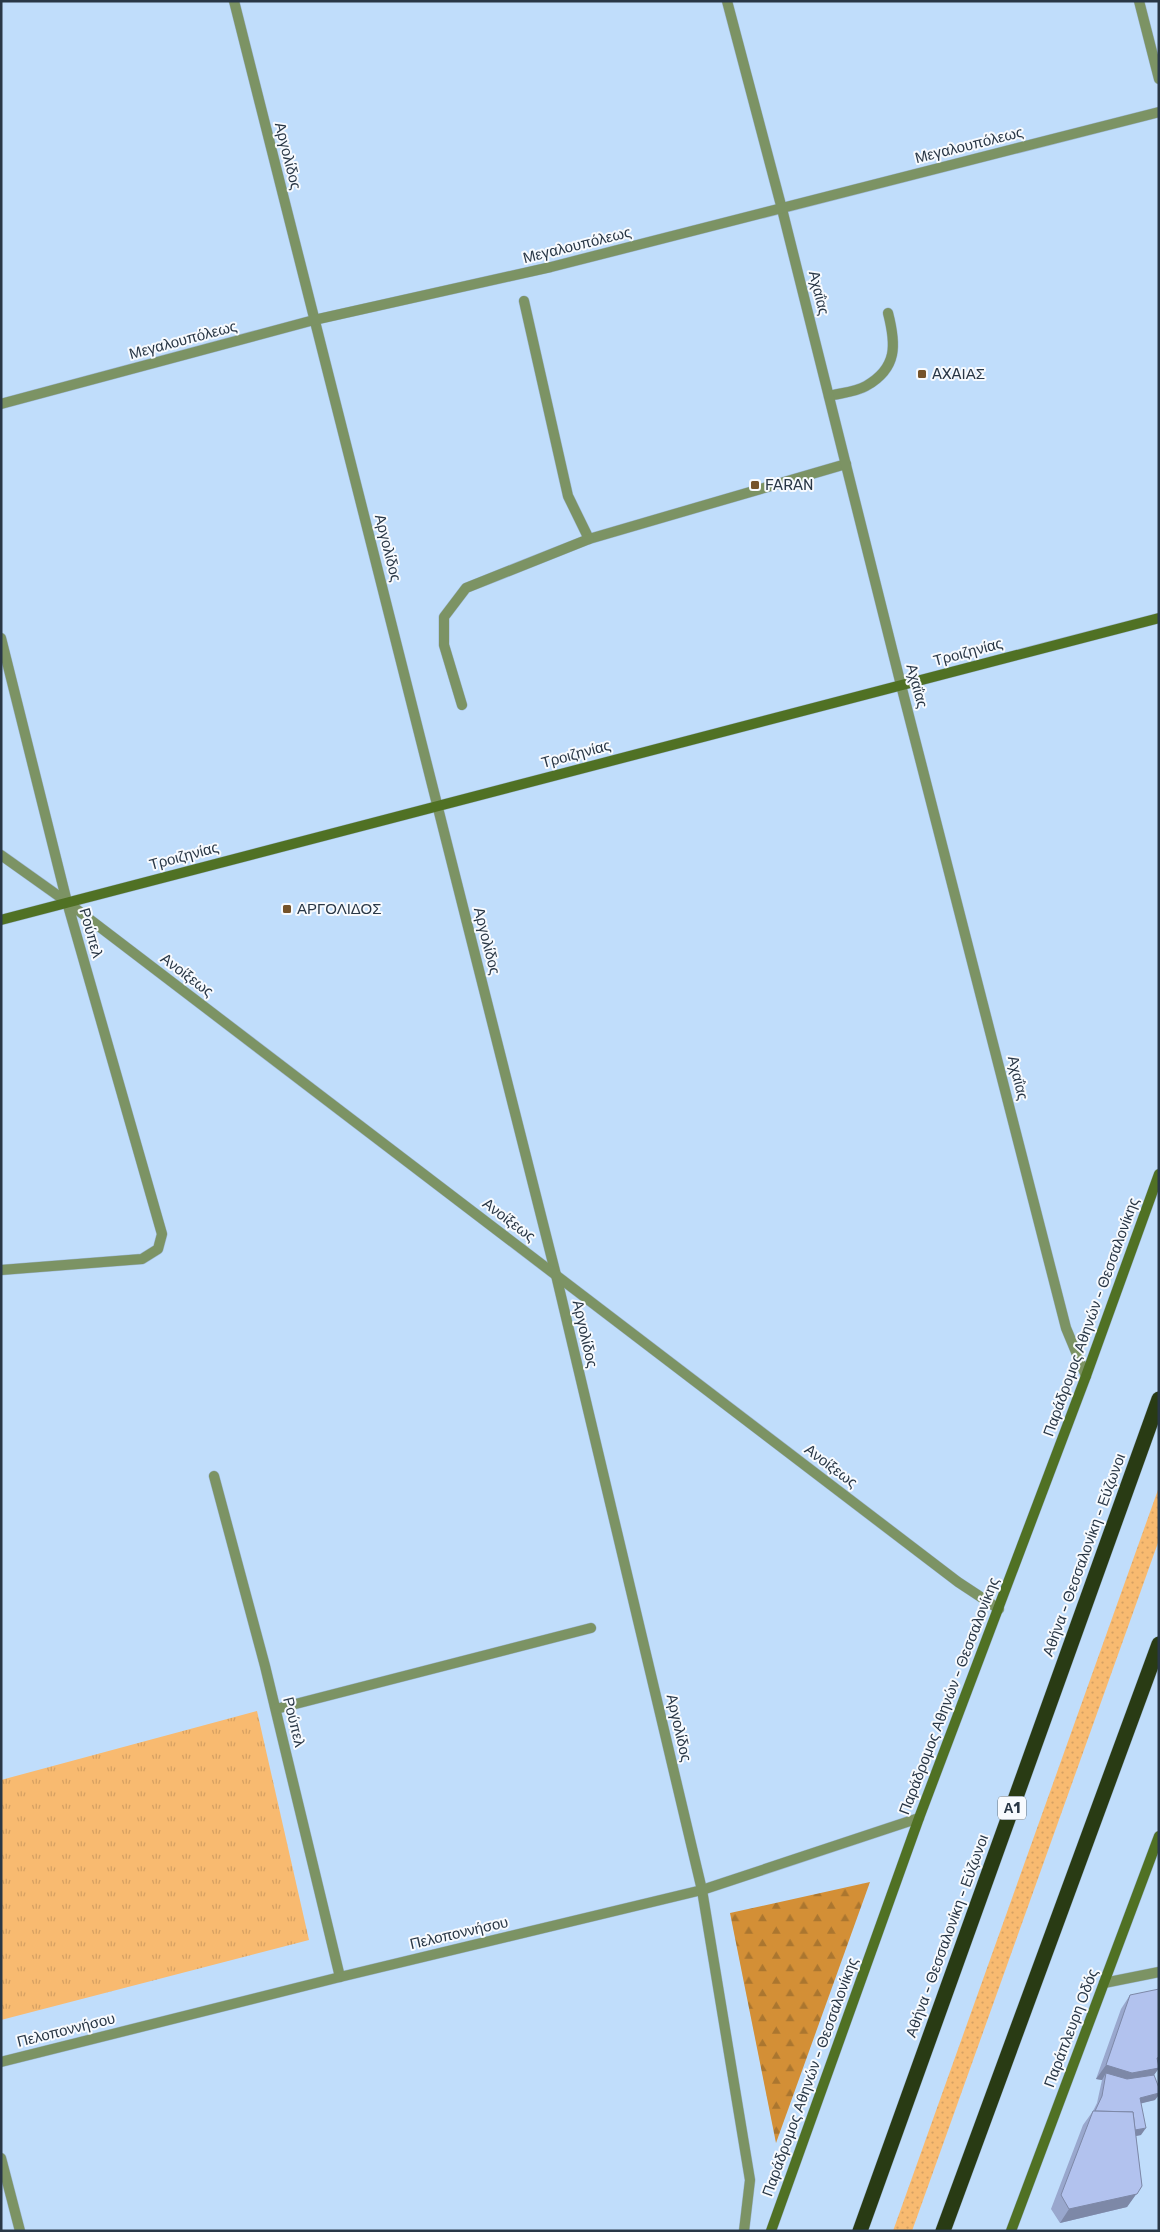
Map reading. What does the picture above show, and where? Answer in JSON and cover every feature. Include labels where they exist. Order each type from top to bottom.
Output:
[{"type":"highway","name":"Αθήνα - Θεσσαλονίκη - Εύζωνοι","points":[[860,2231],[1159,1399]]},
{"type":"highway","points":[[943,2231],[1159,1644]]},
{"type":"main road","name":"Τροιζηνίας","points":[[1,920],[1159,618]]},
{"type":"main road","name":"Παράδρομος Αθηνών - Θεσσαλονίκης","points":[[771,2231],[919,1818],[1086,1376],[1159,1174]]},
{"type":"main road","name":"Παράπλευρη Οδός","points":[[1011,2231],[1159,1836]]},
{"type":"street","name":"Αργολίδος","points":[[234,1],[556,1275],[702,1890],[750,2180],[744,2231]]},
{"type":"street","name":"Αχαΐας","points":[[727,1],[782,209],[901,685],[1066,1328],[1086,1376]]},
{"type":"street","points":[[1139,1],[1159,79]]},
{"type":"street","name":"Μεγαλουπόλεως","points":[[1,404],[314,320],[551,267],[1159,112]]},
{"type":"street","points":[[524,301],[568,496],[589,539]]},
{"type":"street","points":[[829,396],[865,387],[887,370],[893,355],[893,332],[888,313]]},
{"type":"street","points":[[462,706],[444,645],[444,617],[466,588],[589,539],[846,464]]},
{"type":"street","name":"Ρούπελ","points":[[1,638],[67,902],[162,1234],[158,1249],[142,1259],[1,1270]]},
{"type":"street","name":"Ανοίξεως","points":[[1,855],[67,902],[958,1582],[999,1608]]},
{"type":"street","name":"Ρούπελ","points":[[214,1476],[276,1709],[340,1977]]},
{"type":"street","points":[[276,1709],[592,1628]]},
{"type":"street","name":"Πελοποννήσου","points":[[1,2062],[340,1977],[702,1890],[919,1818]]},
{"type":"street","points":[[1104,1983],[1159,1972]]},
{"type":"street","points":[[1,2158],[20,2231]]},
{"type":"green space","points":[[1159,1487],[1159,1540],[912,2231],[893,2231]]},
{"type":"green space","points":[[257,1711],[309,1940],[1,2020],[1,1780]]},
{"type":"green space","points":[[870,1882],[776,2143],[730,1913]]},
{"type":"building","points":[[1159,1989],[1159,2057],[1157,2058],[1159,2068],[1132,2073],[1106,2065],[1130,1995]]},
{"type":"building","points":[[1106,2073],[1127,2079],[1154,2075],[1159,2093],[1140,2098],[1146,2128],[1135,2130],[1133,2112],[1095,2111],[1102,2096]]},
{"type":"building","points":[[1093,2111],[1133,2112],[1142,2186],[1137,2194],[1069,2209],[1061,2195]]},
{"type":"place","name":"AXAΙΑΣ","points":[[922,374]]},
{"type":"place","name":"FARAN","points":[[755,485]]},
{"type":"place","name":"ΑΡΓΟΛΙΔΟΣ","points":[[287,909]]}]
